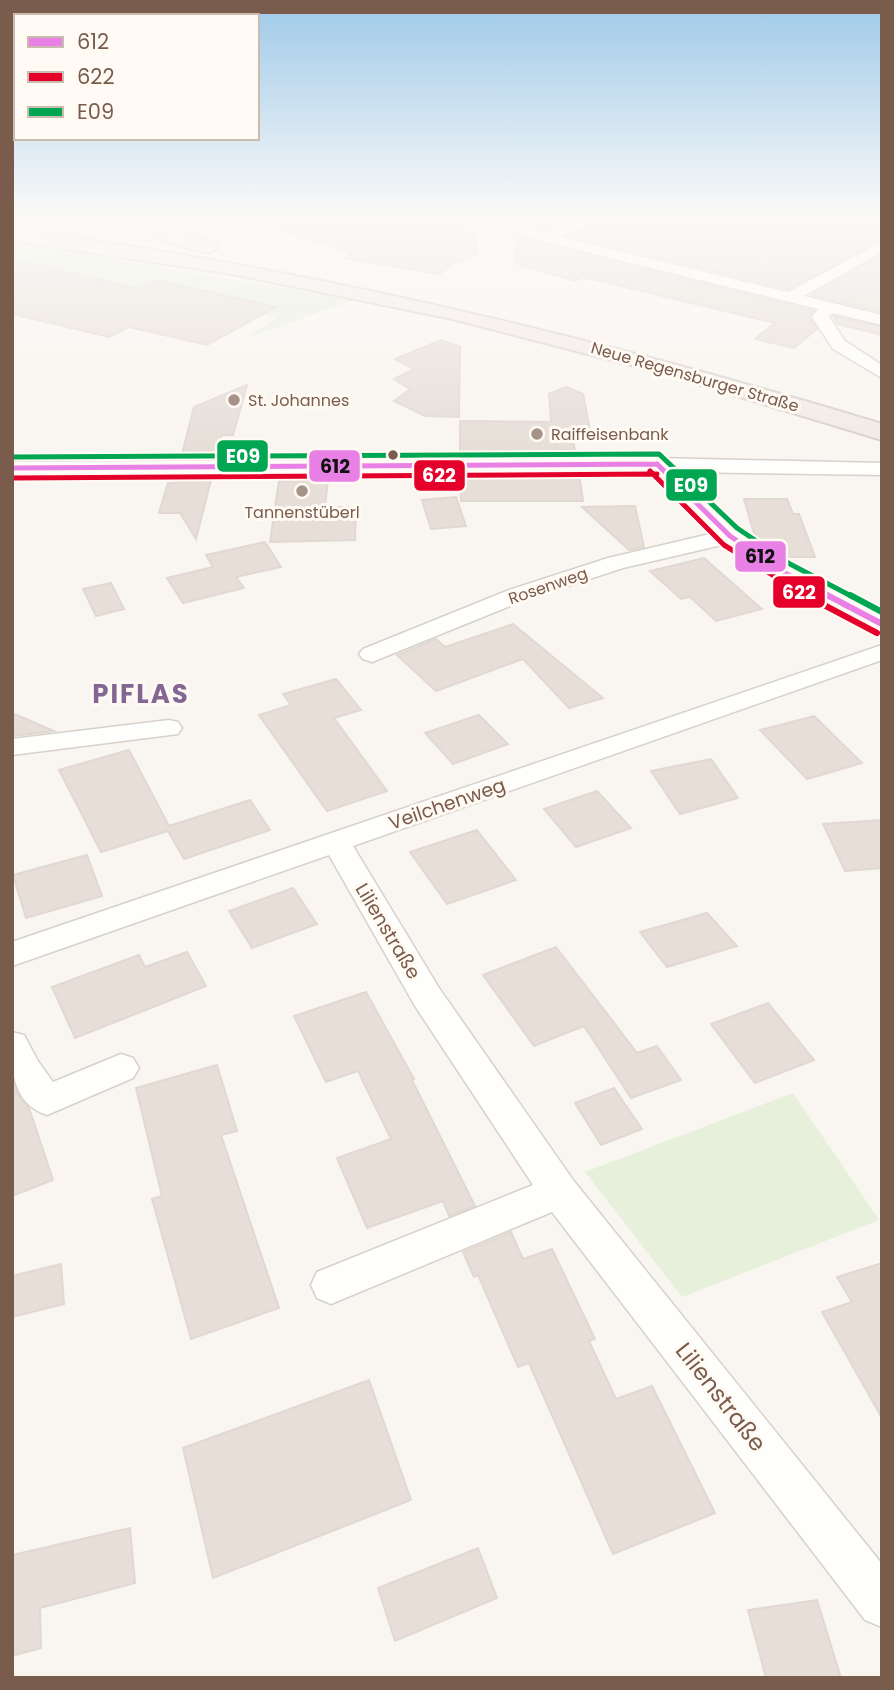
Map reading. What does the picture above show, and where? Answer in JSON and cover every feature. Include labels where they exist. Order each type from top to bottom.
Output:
[{"type":"highway","name":"Neue Regensburger Straße","points":[[353,294],[442,311],[716,380],[882,432]]},
{"type":"highway","name":"Neue Regensburger Straße","points":[[409,294],[650,350],[882,416]]},
{"type":"street","points":[[772,294],[882,320]]},
{"type":"street","points":[[789,298],[796,294]]},
{"type":"street","points":[[828,307],[820,317],[839,345],[882,373]]},
{"type":"street","points":[[12,468],[657,464],[882,469]]},
{"type":"street","points":[[657,464],[730,536],[785,573],[882,624]]},
{"type":"street","name":"Rosenweg","points":[[372,653],[517,595],[617,563],[730,536]]},
{"type":"street","name":"Veilchenweg","points":[[12,954],[882,652]]},
{"type":"street","points":[[12,747],[169,728]]},
{"type":"street","name":"Lilienstraße","points":[[336,842],[427,997],[559,1192],[882,1603]]},
{"type":"street","points":[[12,1045],[25,1072],[47,1100],[121,1068]]},
{"type":"street","points":[[331,1285],[559,1192]]},
{"type":"green space","points":[[220,294],[318,294],[354,300],[244,339],[276,318],[262,314],[275,306]]},
{"type":"green space","points":[[793,1093],[879,1220],[682,1297],[585,1172]]},
{"type":"building","points":[[12,294],[218,294],[276,307],[207,345],[129,327],[109,337],[12,314]]},
{"type":"building","points":[[653,294],[745,294],[814,311],[809,317],[817,329],[794,348],[755,339],[775,323]]},
{"type":"building","points":[[882,294],[882,312],[811,295]]},
{"type":"building","points":[[833,316],[882,327],[882,335],[837,324]]},
{"type":"building","name":"St. Johannes","points":[[441,340],[460,347],[459,417],[425,416],[394,401],[410,389],[394,379],[414,369],[395,359]]},
{"type":"building","points":[[247,385],[233,435],[222,435],[216,458],[181,458],[194,407]]},
{"type":"building","points":[[566,387],[583,394],[592,440],[573,440],[576,456],[460,457],[460,421],[551,422],[549,394]]},
{"type":"building","points":[[579,474],[583,501],[461,501],[460,475]]},
{"type":"building","points":[[177,476],[212,476],[196,539],[180,513],[159,513],[168,483],[175,483]]},
{"type":"building","points":[[328,480],[325,507],[356,507],[355,540],[270,542],[279,481]]},
{"type":"building","points":[[456,497],[466,526],[431,529],[422,500]]},
{"type":"building","points":[[744,499],[787,499],[793,514],[799,514],[815,557],[781,557],[756,540]]},
{"type":"building","points":[[635,506],[644,547],[629,550],[582,507]]},
{"type":"building","points":[[265,542],[281,567],[236,577],[244,588],[183,603],[167,578],[213,567],[206,555]]},
{"type":"building","points":[[704,558],[762,609],[716,621],[690,597],[681,599],[650,571]]},
{"type":"building","points":[[111,583],[124,609],[96,616],[83,589]]},
{"type":"building","points":[[513,624],[603,698],[569,708],[523,659],[436,691],[397,655],[436,639],[445,647]]},
{"type":"building","points":[[336,679],[361,710],[334,718],[387,791],[327,811],[259,715],[291,705],[283,694]]},
{"type":"building","points":[[12,713],[54,731],[12,736]]},
{"type":"building","points":[[479,715],[508,744],[453,764],[425,733]]},
{"type":"building","points":[[814,716],[862,763],[807,779],[760,730]]},
{"type":"building","points":[[129,750],[169,826],[250,800],[270,830],[184,859],[168,831],[101,852],[59,770]]},
{"type":"building","points":[[711,759],[738,798],[680,814],[651,771]]},
{"type":"building","points":[[597,791],[631,828],[576,847],[544,809]]},
{"type":"building","points":[[882,820],[882,868],[845,871],[823,824]]},
{"type":"building","points":[[477,830],[516,880],[447,904],[410,852]]},
{"type":"building","points":[[87,855],[102,896],[26,918],[13,875]]},
{"type":"building","points":[[293,888],[317,924],[252,948],[229,911]]},
{"type":"building","points":[[707,913],[737,946],[667,967],[640,932]]},
{"type":"building","points":[[556,947],[637,1053],[657,1046],[681,1080],[631,1098],[584,1026],[534,1046],[483,975]]},
{"type":"building","points":[[187,952],[206,986],[75,1038],[52,987],[139,955],[145,967]]},
{"type":"building","points":[[366,992],[414,1079],[412,1080],[475,1206],[449,1216],[443,1201],[367,1228],[337,1158],[391,1139],[358,1071],[326,1082],[294,1016]]},
{"type":"building","points":[[768,1003],[814,1060],[755,1083],[711,1024]]},
{"type":"building","points":[[217,1065],[237,1131],[221,1135],[279,1308],[191,1339],[152,1199],[162,1196],[136,1088]]},
{"type":"building","points":[[12,1079],[17,1093],[29,1108],[53,1180],[12,1196]]},
{"type":"building","points":[[614,1088],[642,1129],[601,1145],[575,1103]]},
{"type":"building","points":[[511,1232],[523,1259],[552,1249],[595,1339],[589,1341],[616,1399],[652,1386],[715,1513],[613,1554],[529,1363],[518,1367],[478,1275],[474,1277],[463,1252]]},
{"type":"building","points":[[882,1263],[882,1418],[822,1312],[852,1302],[837,1277]]},
{"type":"building","points":[[61,1264],[64,1304],[12,1317],[12,1276]]},
{"type":"building","points":[[369,1380],[411,1500],[213,1578],[183,1448]]},
{"type":"building","points":[[130,1528],[135,1583],[40,1608],[41,1648],[12,1656],[12,1555]]},
{"type":"building","points":[[478,1548],[497,1598],[395,1641],[378,1588]]},
{"type":"building","points":[[817,1600],[841,1678],[766,1678],[748,1610]]},
{"type":"transit line","name":"E09","points":[[12,457],[659,454],[737,528],[790,564],[882,612]]},
{"type":"transit line","name":"612","points":[[657,464],[730,536],[785,573],[882,624]]},
{"type":"transit line","name":"612","points":[[12,468],[657,464]]},
{"type":"transit line","name":"622","points":[[650,471],[724,545],[780,582],[877,633]]},
{"type":"transit line","name":"622","points":[[12,478],[657,474]]},
{"type":"place","name":"St. Johannes","points":[[234,400]]},
{"type":"place","name":"Raiffeisenbank","points":[[537,434]]},
{"type":"place","name":"Tannenstüberl","points":[[302,491]]},
{"type":"district","name":"PIFLAS","points":[[141,694]]}]
